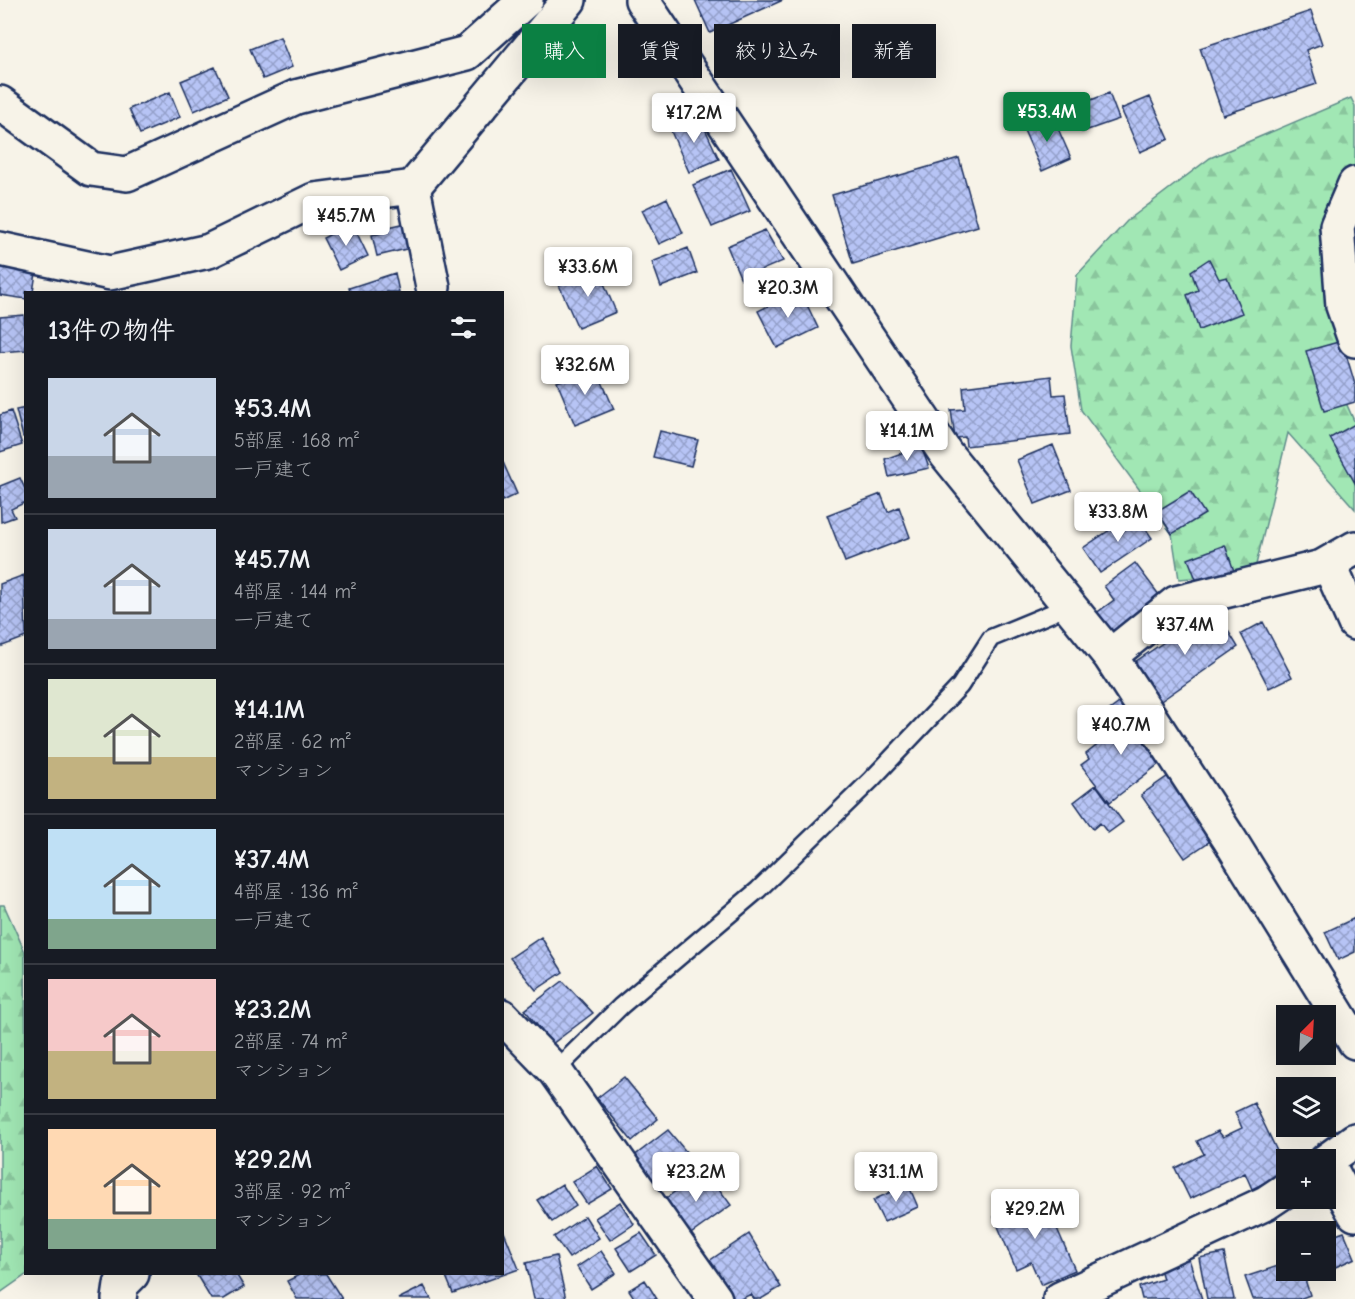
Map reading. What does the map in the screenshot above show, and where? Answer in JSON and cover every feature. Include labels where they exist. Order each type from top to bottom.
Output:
[{"type":"street","points":[[0,103],[91,169],[128,174],[296,97],[467,53],[526,0]]},
{"type":"street","points":[[0,249],[110,273],[209,251],[314,200],[413,187],[568,0]]},
{"type":"street","points":[[642,0],[946,454],[1110,657],[1230,840],[1355,1042]]},
{"type":"street","points":[[1355,184],[1337,226],[1343,306],[1355,340]]},
{"type":"street","points":[[413,187],[433,287]]},
{"type":"street","points":[[1110,657],[1176,603],[1342,556],[1355,623]]},
{"type":"street","points":[[504,1018],[555,1071],[715,1299]]},
{"type":"street","points":[[1336,1154],[1355,1140]]},
{"type":"street","points":[[1336,1179],[1355,1214]]},
{"type":"street","points":[[1060,1299],[1117,1286],[1276,1196]]},
{"type":"street","points":[[119,1299],[121,1285],[131,1275]]},
{"type":"lane","points":[[555,1071],[621,1006],[758,890],[871,780],[960,686],[991,638],[1069,606]]},
{"type":"green space","points":[[1351,98],[1355,106],[1355,211],[1338,385],[1355,423],[1355,509],[1288,433],[1254,573],[1179,579],[1172,534],[1081,410],[1071,346],[1077,275],[1127,221],[1210,158]]},
{"type":"green space","points":[[0,905],[4,905],[24,950],[26,1275],[0,1293]]},
{"type":"building","points":[[695,0],[783,0],[730,24],[714,24],[714,31],[710,33]]},
{"type":"building","points":[[1311,11],[1322,44],[1306,50],[1317,84],[1223,115],[1200,48]]},
{"type":"building","points":[[280,37],[292,67],[263,79],[250,49]]},
{"type":"building","points":[[215,67],[228,96],[194,111],[181,81]]},
{"type":"building","points":[[170,92],[180,117],[140,134],[129,109]]},
{"type":"building","points":[[1109,93],[1119,119],[1082,132],[1073,107]]},
{"type":"building","points":[[1150,97],[1169,139],[1140,152],[1121,109]]},
{"type":"building","points":[[1052,115],[1071,158],[1042,171],[1023,128]]},
{"type":"building","points":[[699,116],[719,159],[689,172],[670,129]]},
{"type":"building","points":[[959,158],[978,226],[853,264],[832,195]]},
{"type":"building","points":[[731,169],[750,211],[712,227],[693,185]]},
{"type":"building","points":[[667,198],[683,233],[659,244],[642,210]]},
{"type":"building","points":[[410,222],[415,247],[377,256],[372,235],[381,233],[380,229]]},
{"type":"building","points":[[352,223],[368,256],[339,270],[323,238]]},
{"type":"building","points":[[765,230],[783,261],[741,279],[727,246]]},
{"type":"building","points":[[688,248],[697,273],[661,287],[652,262]]},
{"type":"building","points":[[1209,259],[1219,279],[1227,277],[1242,313],[1199,330],[1187,295],[1198,290],[1191,271]]},
{"type":"building","points":[[0,267],[36,273],[33,291],[24,291],[24,299],[0,295]]},
{"type":"building","points":[[598,269],[616,312],[578,328],[559,285]]},
{"type":"building","points":[[395,273],[399,291],[350,291],[349,288]]},
{"type":"building","points":[[800,290],[818,328],[777,348],[758,311]]},
{"type":"building","points":[[24,315],[24,350],[0,352],[0,317]]},
{"type":"building","points":[[1342,341],[1355,384],[1355,402],[1324,411],[1306,351]]},
{"type":"building","points":[[595,366],[614,409],[575,425],[557,382]]},
{"type":"building","points":[[1051,376],[1053,395],[1065,394],[1070,434],[966,446],[965,437],[955,438],[951,410],[965,409],[963,387]]},
{"type":"building","points":[[24,408],[24,437],[23,437],[16,410]]},
{"type":"building","points":[[11,411],[22,445],[0,452],[0,415]]},
{"type":"building","points":[[1355,424],[1355,483],[1330,438]]},
{"type":"building","points":[[660,431],[698,440],[691,466],[653,457]]},
{"type":"building","points":[[1053,445],[1071,490],[1035,504],[1017,460]]},
{"type":"building","points":[[921,446],[929,468],[889,477],[885,459]]},
{"type":"building","points":[[504,465],[517,494],[504,500]]},
{"type":"building","points":[[20,478],[24,487],[24,503],[11,509],[15,517],[1,522],[0,486]]},
{"type":"building","points":[[1190,491],[1205,514],[1172,534],[1157,511]]},
{"type":"building","points":[[881,494],[888,512],[899,507],[910,537],[845,562],[827,515]]},
{"type":"building","points":[[1135,513],[1152,538],[1100,573],[1083,548]]},
{"type":"building","points":[[1225,545],[1234,571],[1198,584],[1188,559]]},
{"type":"building","points":[[1135,563],[1160,596],[1110,634],[1095,614],[1114,600],[1104,586]]},
{"type":"building","points":[[24,575],[24,638],[0,647],[0,584]]},
{"type":"building","points":[[1214,608],[1238,647],[1158,703],[1132,664]]},
{"type":"building","points":[[1263,622],[1292,677],[1269,688],[1241,634]]},
{"type":"building","points":[[1119,703],[1164,760],[1110,802],[1081,765],[1089,759],[1086,754],[1115,731],[1103,715]]},
{"type":"building","points":[[1171,774],[1216,837],[1185,858],[1141,795]]},
{"type":"building","points":[[1096,785],[1123,822],[1108,833],[1100,823],[1093,829],[1074,802]]},
{"type":"building","points":[[1355,918],[1355,952],[1338,960],[1325,932]]},
{"type":"building","points":[[541,937],[563,972],[536,990],[510,958]]},
{"type":"building","points":[[563,981],[593,1013],[552,1044],[525,1010]]},
{"type":"building","points":[[624,1077],[658,1119],[632,1141],[597,1098]]},
{"type":"building","points":[[1254,1103],[1276,1149],[1276,1177],[1252,1189],[1245,1173],[1190,1199],[1175,1168],[1204,1154],[1197,1141],[1218,1131],[1223,1137],[1242,1128],[1235,1112]]},
{"type":"building","points":[[668,1130],[692,1159],[657,1187],[633,1157]]},
{"type":"building","points":[[597,1166],[612,1189],[587,1204],[572,1182]]},
{"type":"building","points":[[705,1170],[731,1205],[688,1236],[662,1201]]},
{"type":"building","points":[[562,1184],[576,1206],[552,1222],[537,1200]]},
{"type":"building","points":[[908,1184],[918,1207],[884,1222],[873,1200]]},
{"type":"building","points":[[1043,1196],[1075,1270],[1041,1285],[1031,1262],[1016,1269],[994,1217]]},
{"type":"building","points":[[620,1202],[634,1224],[610,1240],[595,1218]]},
{"type":"building","points":[[585,1216],[599,1238],[569,1258],[554,1237]]},
{"type":"building","points":[[504,1232],[519,1269],[504,1274]]},
{"type":"building","points":[[1344,1232],[1355,1258],[1336,1267],[1336,1235]]},
{"type":"building","points":[[641,1233],[656,1255],[631,1271],[616,1248]]},
{"type":"building","points":[[749,1234],[781,1287],[761,1299],[754,1299],[751,1294],[741,1299],[729,1299],[706,1263]]},
{"type":"building","points":[[601,1251],[616,1273],[591,1289],[577,1267]]},
{"type":"building","points":[[1224,1253],[1234,1299],[1207,1299],[1199,1258]]},
{"type":"building","points":[[556,1256],[566,1299],[534,1299],[526,1263]]},
{"type":"building","points":[[1189,1259],[1202,1299],[1142,1299],[1139,1287],[1163,1279],[1160,1269]]},
{"type":"building","points":[[1276,1267],[1276,1281],[1306,1281],[1310,1295],[1299,1299],[1253,1299],[1245,1277]]},
{"type":"building","points":[[197,1275],[237,1275],[244,1287],[224,1299],[211,1299]]},
{"type":"building","points":[[299,1275],[327,1275],[342,1299],[297,1299],[287,1281]]},
{"type":"building","points":[[445,1275],[502,1275],[453,1293]]},
{"type":"building","points":[[645,1280],[657,1299],[635,1299],[629,1290]]},
{"type":"building","points":[[424,1286],[431,1299],[398,1299]]}]
